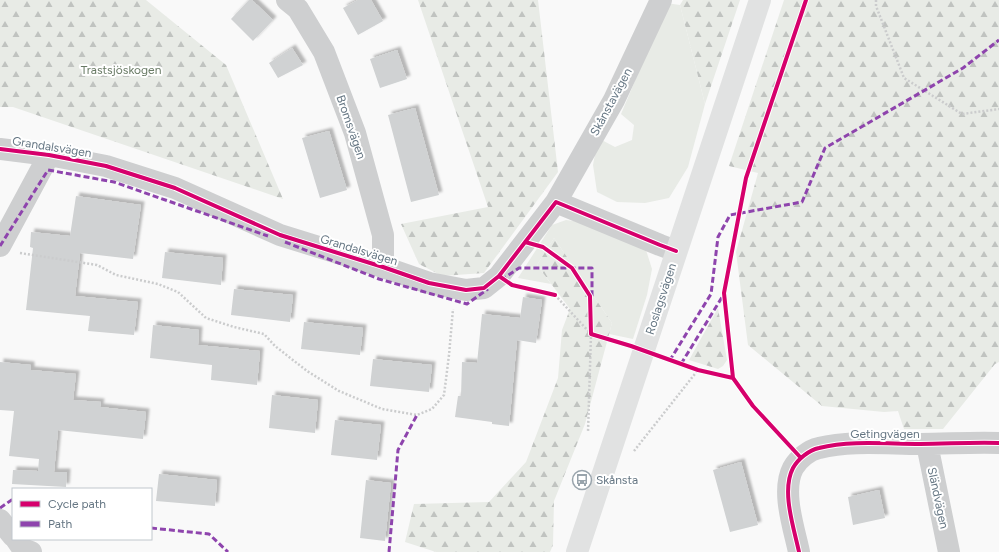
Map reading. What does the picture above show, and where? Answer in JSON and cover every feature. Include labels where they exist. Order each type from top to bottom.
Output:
[{"type":"main road","name":"Roslagsvägen","points":[[577,552],[760,0]]},
{"type":"street","name":"Bromsvägen","points":[[287,0],[298,9],[324,52],[355,133],[383,236],[383,267]]},
{"type":"street","name":"Skånstavägen","points":[[556,202],[614,100],[661,0]]},
{"type":"street","name":"Grandalsvägen","points":[[0,149],[49,155],[106,166],[175,188],[280,235],[429,283],[466,290],[484,288],[499,276],[556,202]]},
{"type":"street","points":[[1,245],[49,155]]},
{"type":"street","points":[[556,202],[676,251]]},
{"type":"street","name":"Getingvägen","points":[[799,552],[788,493],[793,468],[807,453],[818,448],[851,444],[927,444],[960,442],[999,443]]},
{"type":"street","name":"Sländvägen","points":[[927,444],[949,552]]},
{"type":"street","points":[[0,520],[12,535]]},
{"type":"street","points":[[17,540],[23,549],[31,552]]},
{"type":"path","points":[[876,0],[876,6],[904,78],[962,114],[999,109]]},
{"type":"path","points":[[1,245],[21,253],[97,265],[116,275],[158,284],[178,292],[206,318],[234,327],[264,334],[275,346],[307,371],[339,391],[382,409],[417,415],[432,409],[444,395],[455,288]]},
{"type":"path","points":[[548,293],[555,295],[591,334],[598,336]]},
{"type":"path","points":[[588,432],[591,326]]},
{"type":"path","points":[[692,368],[705,372]]},
{"type":"path","points":[[634,451],[698,370]]},
{"type":"green space","name":"Trastsjöskogen","points":[[0,0],[146,0],[226,65],[283,199],[13,107],[0,107]]},
{"type":"green space","points":[[418,0],[538,0],[558,172],[484,273],[442,276],[419,264],[401,224],[488,207]]},
{"type":"green space","points":[[683,0],[740,0],[705,104],[680,5]]},
{"type":"green space","points":[[784,0],[999,0],[999,362],[995,364],[943,429],[904,429],[898,411],[884,412],[822,406],[748,345],[736,252],[758,173],[729,166]]},
{"type":"green space","points":[[666,3],[680,5],[705,104],[688,167],[669,198],[645,203],[617,202],[597,192],[593,165],[598,138],[615,147],[632,140],[634,125],[621,114],[662,17]]},
{"type":"green space","points":[[566,220],[588,223],[646,250],[652,269],[647,295],[633,339],[609,334],[612,323],[554,238],[537,265],[551,284],[518,278],[552,225]]},
{"type":"green space","points":[[554,238],[612,323],[585,424],[554,501],[553,545],[550,552],[436,552],[405,542],[414,504],[489,502],[526,462],[558,378],[562,330],[570,309],[537,265]]},
{"type":"green space","points":[[718,308],[727,360],[723,366],[718,369],[689,360]]},
{"type":"building","points":[[249,0],[252,0],[273,20],[253,41],[231,19]]},
{"type":"building","points":[[358,0],[371,0],[383,21],[358,35],[343,8]]},
{"type":"building","points":[[292,48],[303,65],[278,78],[269,63]]},
{"type":"building","points":[[397,50],[407,79],[380,88],[370,59]]},
{"type":"building","points":[[415,108],[439,195],[411,202],[388,115]]},
{"type":"building","points":[[329,131],[347,190],[320,198],[302,138]]},
{"type":"building","points":[[76,196],[141,205],[133,259],[80,253],[75,296],[138,302],[134,335],[88,331],[90,316],[26,310],[33,248],[30,247],[31,232],[70,236]]},
{"type":"building","points":[[165,252],[223,258],[221,285],[162,278]]},
{"type":"building","points":[[234,289],[293,295],[290,322],[231,315]]},
{"type":"building","points":[[523,297],[542,300],[536,343],[517,340],[509,426],[455,417],[458,396],[461,396],[462,362],[477,363],[482,314],[520,318]]},
{"type":"building","points":[[304,322],[363,328],[360,355],[301,349]]},
{"type":"building","points":[[153,325],[199,330],[198,345],[260,351],[257,385],[211,380],[212,365],[150,358]]},
{"type":"building","points":[[373,359],[432,365],[429,392],[370,386]]},
{"type":"building","points":[[0,362],[31,365],[31,370],[76,374],[73,400],[101,402],[100,407],[146,412],[143,439],[58,430],[54,472],[67,472],[66,487],[12,484],[13,470],[38,471],[39,459],[9,456],[14,411],[0,410]]},
{"type":"building","points":[[272,395],[318,400],[315,433],[269,428]]},
{"type":"building","points":[[335,420],[381,425],[377,460],[331,455]]},
{"type":"building","points":[[741,462],[758,525],[730,532],[713,470]]},
{"type":"building","points":[[159,474],[217,480],[215,506],[156,501]]},
{"type":"building","points":[[366,480],[391,483],[385,541],[360,538]]},
{"type":"building","points":[[879,490],[885,518],[853,525],[848,497]]},
{"type":"marked path","points":[[669,360],[711,294],[718,237],[730,215],[802,202],[825,148],[963,68],[999,40]]},
{"type":"marked path","points":[[0,246],[48,170],[114,182],[268,236]]},
{"type":"marked path","points":[[285,242],[379,279],[467,304],[488,289]]},
{"type":"marked path","points":[[501,280],[519,268],[592,268],[592,297]]},
{"type":"marked path","points":[[681,364],[724,294]]},
{"type":"marked path","points":[[389,552],[398,450],[417,415]]},
{"type":"marked path","points":[[0,508],[12,500]]},
{"type":"marked path","points":[[152,528],[209,534],[228,552]]},
{"type":"cycle path","points":[[801,458],[753,406],[733,378],[724,293],[746,178],[806,0]]},
{"type":"cycle path","points":[[0,149],[49,155],[106,166],[175,188],[280,235],[429,283],[466,290],[484,288],[499,276],[556,202],[676,251]]},
{"type":"cycle path","points":[[525,242],[543,247],[572,268],[590,296],[591,334],[631,346],[698,370],[733,378]]},
{"type":"cycle path","points":[[499,276],[512,285],[555,295]]},
{"type":"cycle path","points":[[799,552],[790,510],[788,487],[793,468],[801,458],[811,451],[819,448],[856,443],[999,443]]},
{"type":"place","name":"Skånsta","points":[[582,480]]}]
